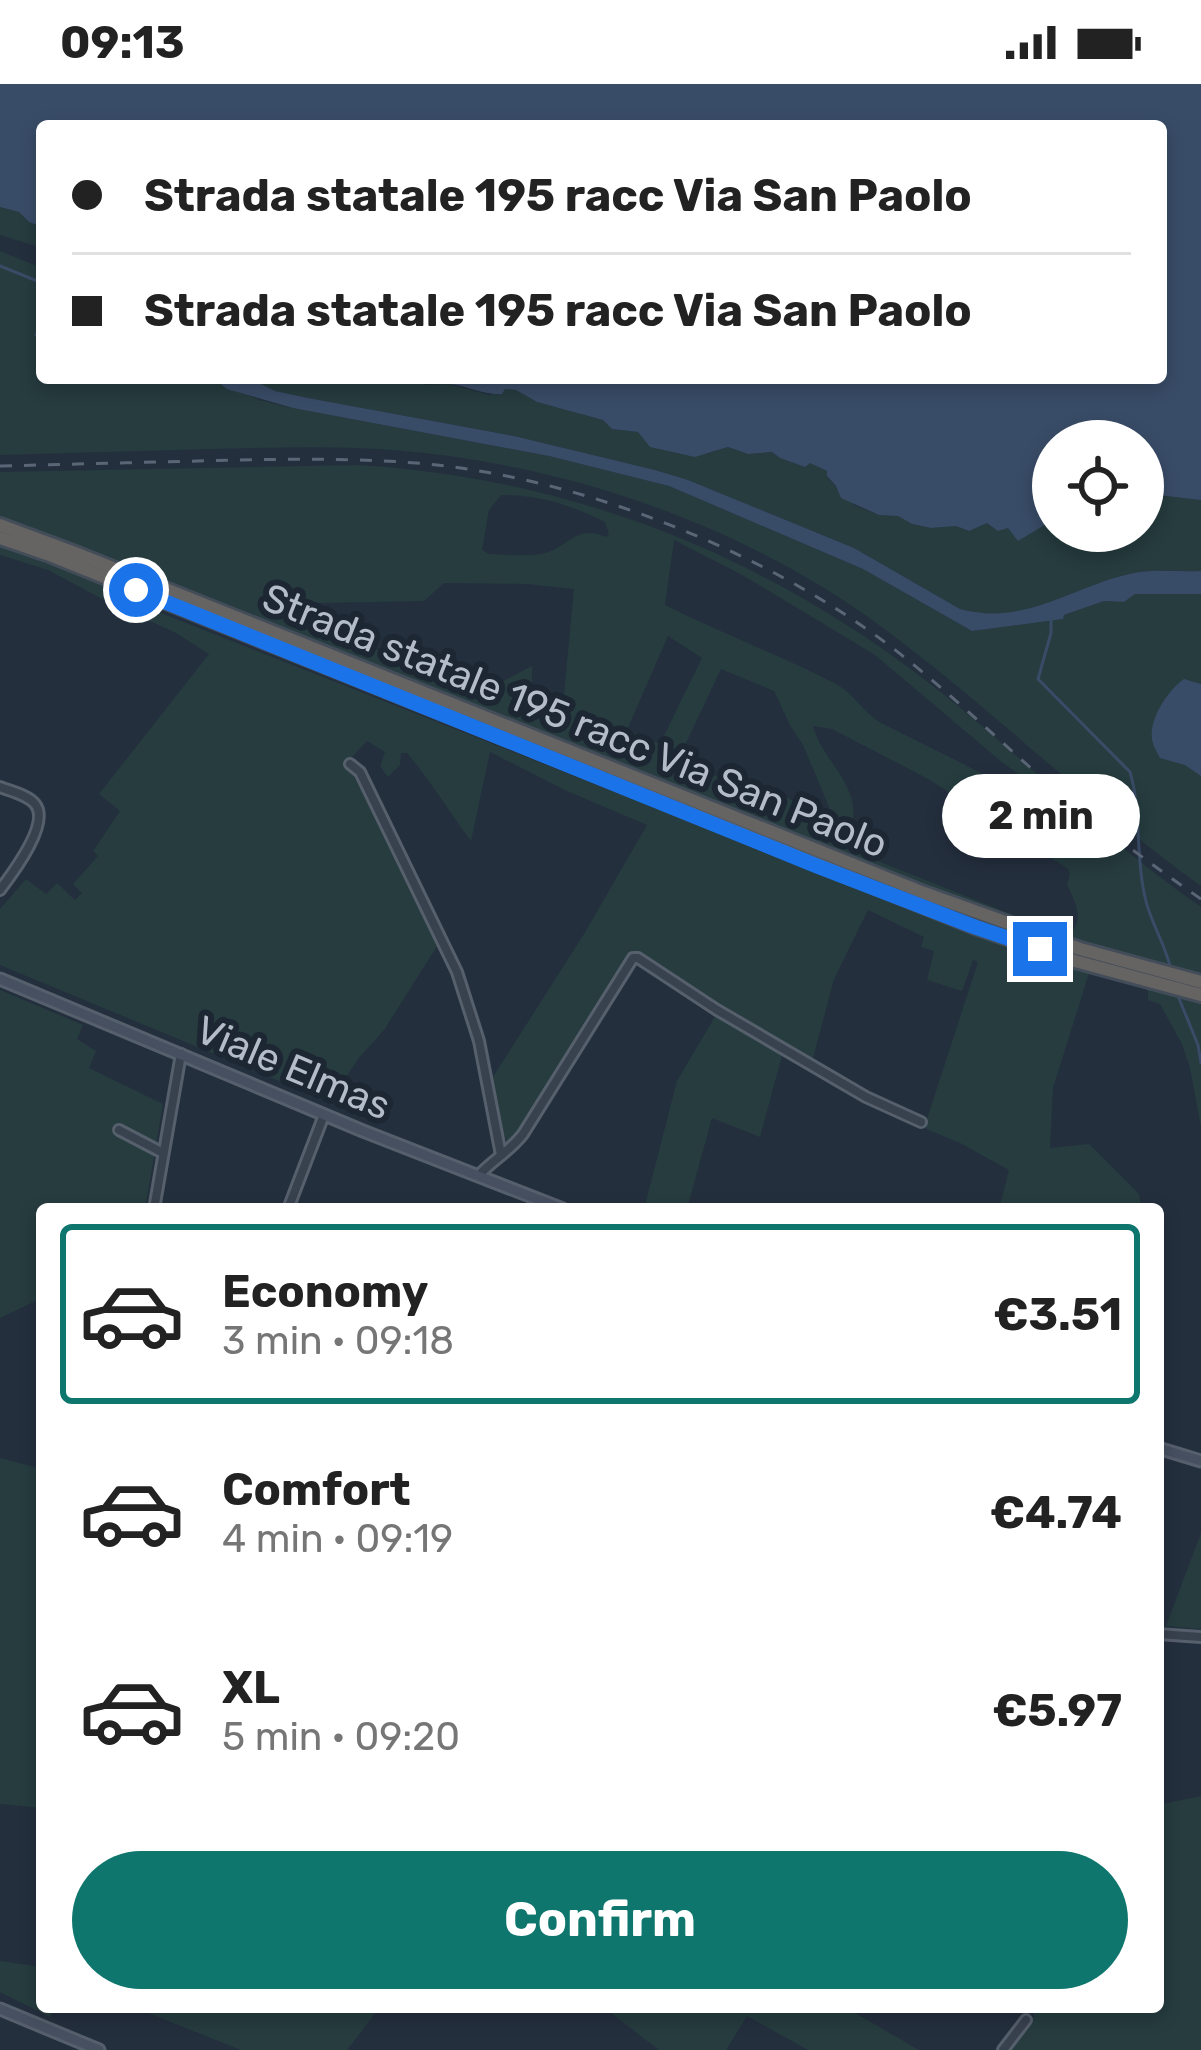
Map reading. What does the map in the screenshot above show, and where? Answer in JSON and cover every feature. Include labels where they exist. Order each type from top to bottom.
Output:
[{"type":"highway","name":"Strada statale 195 racc Via San Paolo","points":[[0,526],[817,866],[975,927],[1201,995]]},
{"type":"highway","name":"Strada statale 195 racc Via San Paolo","points":[[0,538],[138,585]]},
{"type":"highway","name":"Strada statale 195 racc Via San Paolo","points":[[1078,955],[1201,982]]},
{"type":"main road","name":"Viale Elmas","points":[[0,979],[548,1203]]},
{"type":"main road","points":[[1164,1450],[1201,1461]]},
{"type":"main road","points":[[0,2009],[99,2050]]},
{"type":"street","points":[[350,764],[361,772],[457,972],[478,1041],[501,1155]]},
{"type":"street","points":[[0,787],[31,800],[39,818],[26,855],[0,890]]},
{"type":"street","points":[[479,1175],[523,1134],[633,958],[866,1097],[921,1122]]},
{"type":"street","points":[[155,1203],[181,1054]]},
{"type":"street","points":[[289,1203],[324,1114]]},
{"type":"street","points":[[119,1130],[164,1153]]},
{"type":"street","points":[[1164,1634],[1201,1637]]},
{"type":"street","points":[[1003,2050],[1026,2020]]},
{"type":"green space","points":[[0,207],[19,212],[36,225],[36,246],[0,235]]},
{"type":"green space","points":[[0,251],[36,266],[36,384],[226,384],[259,400],[293,408],[549,456],[669,486],[863,569],[972,631],[1062,619],[1104,601],[1124,602],[1134,594],[1201,594],[1201,886],[868,617],[759,552],[641,502],[518,468],[392,450],[300,447],[0,455]]},
{"type":"green space","points":[[261,384],[448,384],[490,395],[516,390],[537,402],[603,420],[612,429],[638,432],[650,446],[680,454],[706,454],[728,447],[748,454],[772,452],[805,467],[810,462],[828,472],[827,477],[854,505],[912,524],[968,531],[987,523],[1008,528],[1032,523],[1032,552],[1164,552],[1164,497],[1194,498],[1201,500],[1201,571],[1134,573],[1008,613],[960,609],[854,548],[688,480],[514,436],[275,391]]},
{"type":"green space","points":[[358,465],[524,489],[603,510],[754,572],[896,658],[1201,907],[1201,1127],[1182,1044],[1160,1004],[1148,1000],[1148,990],[1089,973],[1053,1088],[1050,1148],[1089,1144],[1139,1194],[1141,1203],[1001,1203],[1009,1170],[924,1128],[978,962],[973,960],[962,991],[927,980],[934,951],[921,947],[924,937],[868,910],[834,979],[812,1062],[630,956],[508,1145],[491,1080],[647,825],[490,752],[471,841],[407,753],[401,753],[400,765],[388,777],[380,766],[385,752],[367,741],[344,766],[357,778],[439,943],[384,1030],[330,1102],[0,965],[0,909],[26,879],[46,894],[57,883],[75,900],[82,893],[73,884],[98,856],[93,851],[120,811],[99,794],[209,654],[48,570],[0,555],[0,472]],"holes":[[[501,495],[567,506],[605,522],[609,534],[579,535],[541,554],[489,554],[482,550],[489,510]],[[674,540],[875,655],[1003,763],[1079,818],[1104,847],[1097,852],[1022,796],[883,724],[834,683],[665,605]],[[141,576],[861,863],[1082,944],[1070,967],[934,918],[133,602]],[[444,583],[574,589],[563,704],[555,724],[548,727],[532,713],[532,666],[503,681],[433,653],[399,657],[265,613],[267,604],[424,601]],[[668,636],[702,658],[660,744],[627,730]],[[721,669],[774,691],[803,745],[828,813],[817,814],[786,797],[676,764]],[[813,726],[832,729],[930,780],[1068,869],[1067,884],[1078,916],[1075,927],[1070,933],[1059,933],[852,847],[851,797]]]},
{"type":"green space","points":[[0,990],[83,1025],[77,1039],[96,1051],[89,1068],[163,1104],[146,1203],[36,1203],[36,1301],[0,1318]]},
{"type":"green space","points":[[716,1015],[783,1052],[760,1137],[712,1118],[689,1203],[646,1203],[677,1081]]},
{"type":"green space","points":[[0,1458],[36,1467],[36,1807],[0,1804]]},
{"type":"green space","points":[[1201,1533],[1201,1629],[1166,1626]]},
{"type":"green space","points":[[1201,1796],[1201,2050],[1009,2050],[1034,2013],[1164,2013],[1164,1804]]},
{"type":"green space","points":[[0,1961],[36,1966],[36,2010],[0,1992]]},
{"type":"green space","points":[[148,2013],[375,2013],[347,2050],[241,2050]]},
{"type":"green space","points":[[611,2013],[855,2013],[919,2050],[808,2050],[747,2016],[726,2050],[659,2050]]},
{"type":"water","points":[[0,84],[1201,84],[1201,500],[1164,496],[1164,420],[1032,420],[1032,533],[1018,541],[1008,528],[998,531],[987,523],[969,531],[956,526],[931,528],[898,516],[879,515],[841,498],[827,471],[772,452],[748,454],[728,447],[695,457],[650,447],[638,432],[612,429],[603,420],[537,402],[516,390],[495,394],[447,384],[1167,384],[1167,120],[36,120],[36,225],[19,212],[0,207]]},
{"type":"water","points":[[221,384],[261,384],[275,391],[514,436],[655,470],[854,548],[960,609],[1007,613],[1028,609],[1112,579],[1150,571],[1201,571],[1201,594],[1135,594],[1124,602],[1104,601],[1063,619],[972,631],[863,569],[669,486],[549,456],[293,408]]},
{"type":"water","points":[[1184,679],[1201,684],[1201,776],[1185,765],[1160,758],[1152,739],[1161,706]]},
{"type":"waterway","points":[[0,266],[36,281]]},
{"type":"waterway","points":[[1051,617],[1038,679],[1130,772],[1145,897],[1171,970]]},
{"type":"waterway","points":[[1176,991],[1201,1063]]},
{"type":"railway","points":[[0,466],[387,461],[496,474],[616,505],[733,552],[842,612],[912,664],[1062,795],[1201,899]]},
{"type":"route","points":[[136,590],[817,866],[1040,949]]}]
